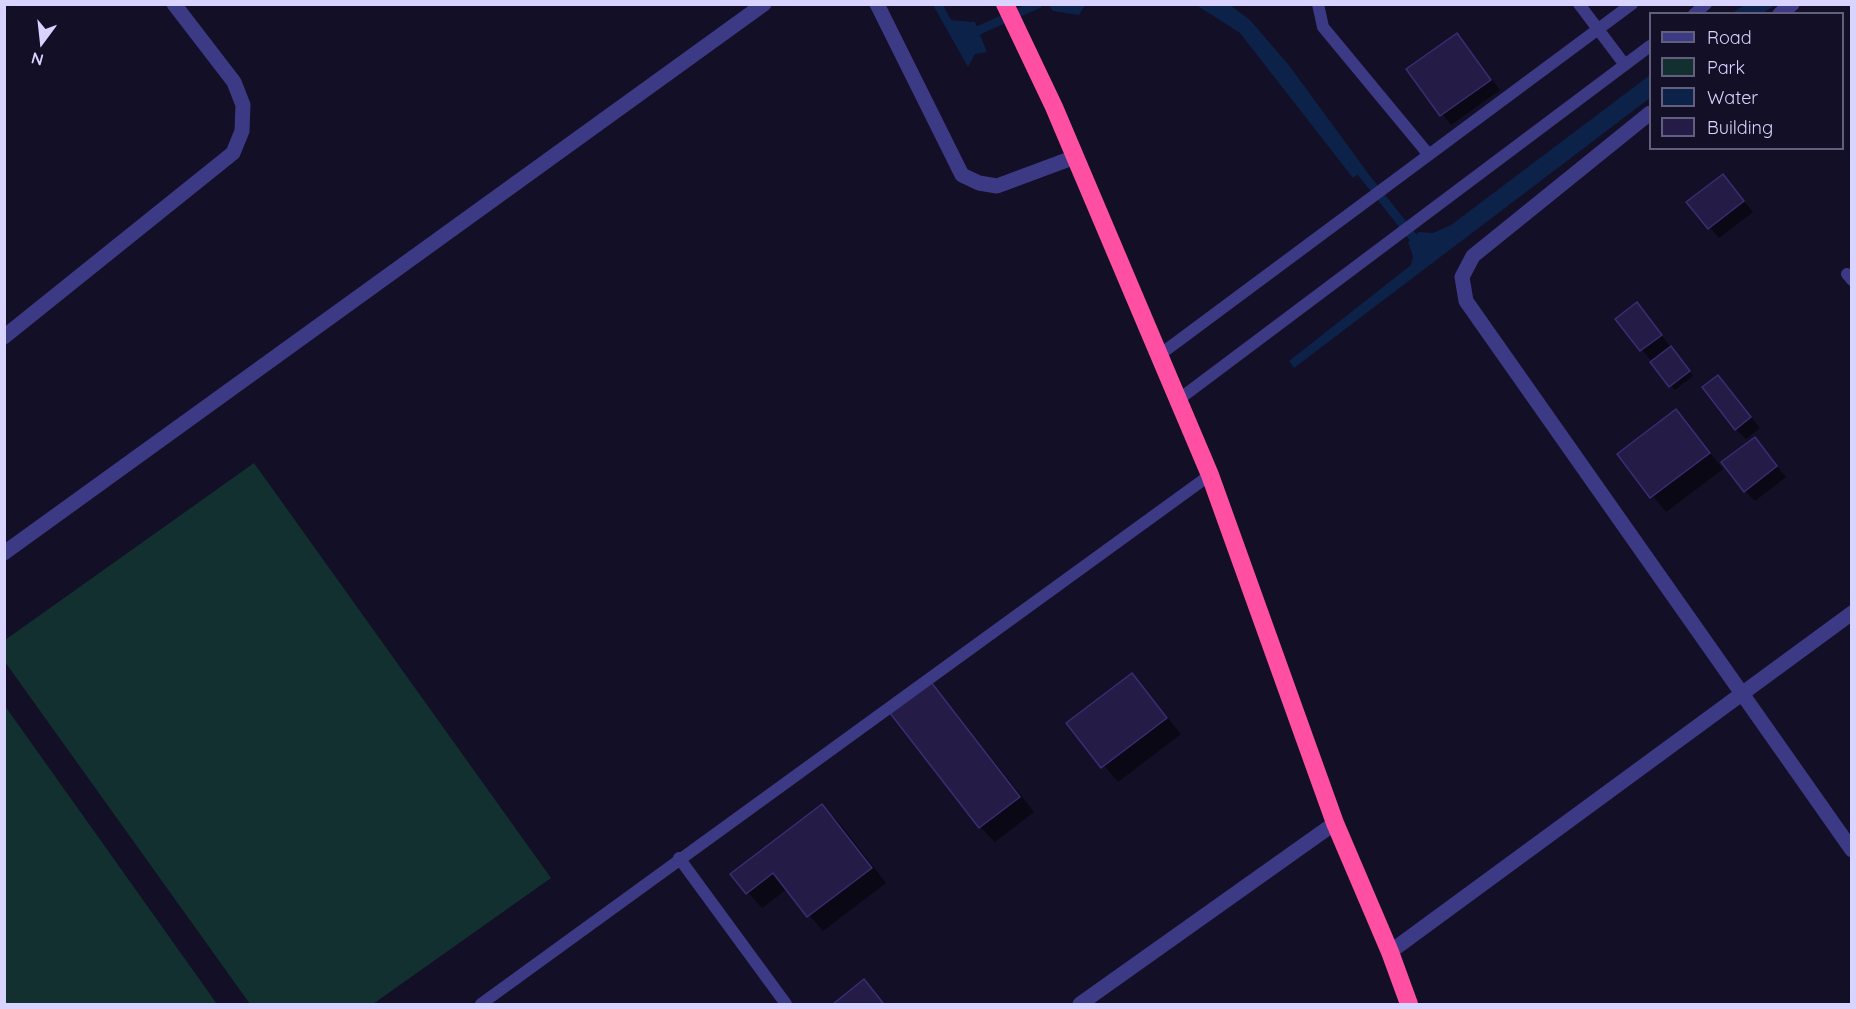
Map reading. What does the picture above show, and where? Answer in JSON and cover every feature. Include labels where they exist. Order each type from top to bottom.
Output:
[{"type":"highway","points":[[1005,4],[1054,107],[1210,476],[1335,823],[1390,952],[1409,1005]]},
{"type":"street","points":[[4,337],[233,153],[242,131],[243,105],[234,82],[174,4]]},
{"type":"street","points":[[4,553],[764,4]]},
{"type":"street","points":[[878,4],[962,175],[979,183],[997,186],[1075,157]]},
{"type":"street","points":[[1649,113],[1473,256],[1462,277],[1466,300],[1851,850]]},
{"type":"street","points":[[1390,952],[1851,613]]},
{"type":"street","points":[[1080,1005],[1335,823]]},
{"type":"lane","points":[[1318,4],[1323,27],[1429,155]]},
{"type":"lane","points":[[1580,4],[1625,65]]},
{"type":"lane","points":[[1158,356],[1632,4]]},
{"type":"lane","points":[[1178,400],[1649,47]]},
{"type":"lane","points":[[481,1005],[679,858],[1210,476]]},
{"type":"lane","points":[[679,858],[786,1005]]},
{"type":"green space","points":[[254,463],[551,878],[373,1004],[250,1004],[5,662],[5,640]]},
{"type":"green space","points":[[5,706],[217,1004],[5,1004]]},
{"type":"water","points":[[1745,4],[1775,5],[1764,12],[1733,12]]},
{"type":"water","points":[[933,5],[943,5],[951,20],[975,22],[987,52],[975,54],[968,67]]},
{"type":"water","points":[[1049,5],[1085,5],[1079,15],[1053,11]]},
{"type":"water","points":[[1196,5],[1230,5],[1250,20],[1288,64],[1365,169],[1353,178],[1240,33]]},
{"type":"water","points":[[1649,76],[1649,99],[1294,368],[1289,361],[1411,265],[1413,256],[1408,242],[1419,232],[1433,233],[1451,225]]},
{"type":"building","points":[[1457,33],[1491,80],[1440,116],[1406,69]]},
{"type":"building","points":[[1723,174],[1744,201],[1708,229],[1686,202]]},
{"type":"building","points":[[1637,302],[1662,335],[1640,351],[1615,319]]},
{"type":"building","points":[[1671,346],[1690,371],[1669,387],[1650,362]]},
{"type":"building","points":[[1718,375],[1751,417],[1735,430],[1702,387]]},
{"type":"building","points":[[1676,409],[1710,453],[1650,498],[1617,454]]},
{"type":"building","points":[[1755,437],[1777,466],[1744,492],[1721,462]]},
{"type":"building","points":[[1132,673],[1167,718],[1101,768],[1066,723]]},
{"type":"building","points":[[931,682],[1020,797],[979,828],[890,713]]},
{"type":"building","points":[[822,804],[872,868],[807,917],[773,873],[746,894],[730,874]]},
{"type":"building","points":[[864,979],[883,1003],[833,1004]]},
{"type":"waterway","points":[[968,35],[1038,4]]},
{"type":"waterway","points":[[1354,163],[1420,246]]}]
